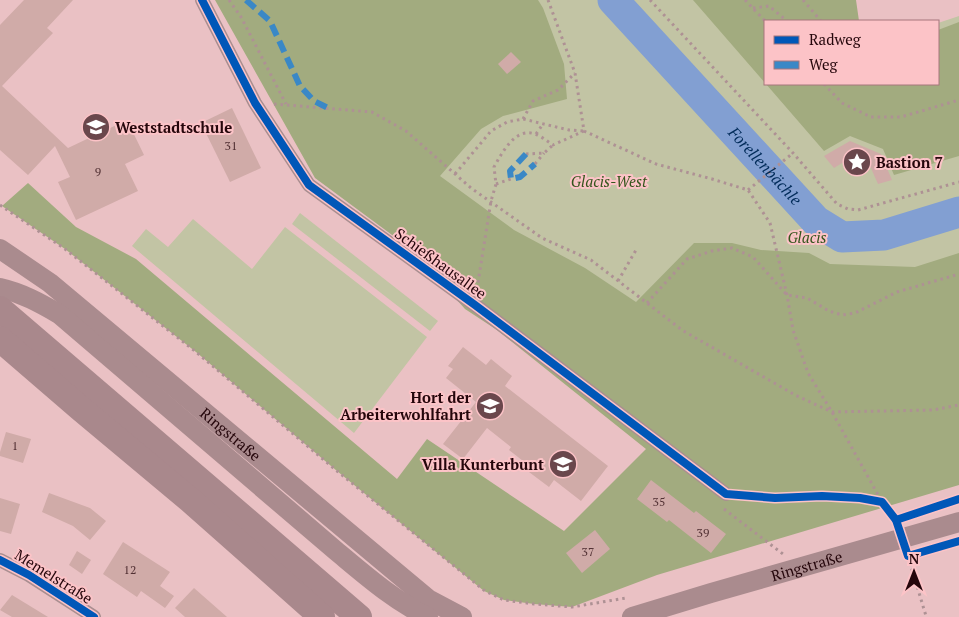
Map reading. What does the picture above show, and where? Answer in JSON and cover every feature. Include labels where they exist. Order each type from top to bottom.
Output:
[{"type":"highway","points":[[0,309],[89,401],[190,500],[322,617]]},
{"type":"highway","points":[[0,339],[89,401],[359,617]]},
{"type":"main road","name":"Ringstraße","points":[[0,249],[50,283],[428,599],[462,617]]},
{"type":"main road","name":"Ringstraße","points":[[0,288],[14,291],[36,300],[59,314],[377,585],[428,617]]},
{"type":"main road","name":"Ringstraße","points":[[617,617],[655,609],[959,522]]},
{"type":"main road","name":"Ringstraße","points":[[629,608],[655,609]]},
{"type":"street","name":"Schießhausallee","points":[[202,0],[255,103],[309,185],[475,305],[726,494]]},
{"type":"street","name":"Memelstraße","points":[[0,560],[29,575],[94,617]]},
{"type":"path","points":[[229,0],[240,17],[286,105]]},
{"type":"path","points":[[548,0],[575,73],[584,131]]},
{"type":"path","points":[[650,0],[793,153],[837,204],[848,209],[858,210],[959,182]]},
{"type":"path","points":[[745,0],[764,20]]},
{"type":"path","points":[[803,0],[821,20]]},
{"type":"path","points":[[753,8],[769,6],[786,20]]},
{"type":"path","points":[[523,119],[533,101],[558,90],[575,73]]},
{"type":"path","points":[[825,85],[842,102],[870,117],[901,116],[959,100]]},
{"type":"path","points":[[255,103],[372,112],[406,131],[471,188],[490,202],[542,238],[591,260],[682,330],[795,395],[832,412],[933,410],[959,405]]},
{"type":"path","points":[[455,174],[491,131],[507,122],[523,119],[569,130],[584,131],[656,164],[748,190],[770,223],[787,294],[793,330],[808,373],[832,412],[878,501]]},
{"type":"path","points":[[536,134],[543,124]]},
{"type":"path","points":[[535,164],[553,145],[584,131]]},
{"type":"path","points":[[475,305],[490,202],[496,184],[494,167],[509,144],[519,135],[536,134],[553,145]]},
{"type":"path","points":[[526,154],[544,153]]},
{"type":"path","points":[[748,190],[793,153]]},
{"type":"path","points":[[496,184],[510,179]]},
{"type":"path","points":[[0,205],[65,249],[196,352],[337,471],[484,591],[504,600],[534,604],[629,608]]},
{"type":"path","points":[[647,303],[687,259],[712,251],[732,248],[753,257],[787,294],[807,298],[829,311],[842,315],[855,313],[897,292],[959,274]]},
{"type":"path","points":[[618,280],[636,250]]},
{"type":"path","points":[[726,494],[718,504],[783,554],[774,557]]},
{"type":"path","points":[[908,556],[926,616],[928,617]]},
{"type":"green space","points":[[215,0],[538,0],[543,8],[564,64],[567,99],[503,116],[481,129],[440,176],[514,230],[585,268],[636,302],[694,243],[732,243],[761,250],[809,253],[830,264],[915,267],[959,253],[959,485],[657,575],[572,607],[504,600],[484,591],[337,471],[196,352],[65,249],[2,206],[28,183],[76,227],[136,259],[397,479],[427,439],[564,531],[646,449],[497,330],[465,309],[411,249],[315,178]]},
{"type":"green space","name":"Glacis","points":[[246,0],[769,0],[764,20],[764,85],[939,85],[939,23],[959,16],[959,456],[513,306]]},
{"type":"green space","points":[[693,0],[856,0],[859,20],[764,20],[764,82]]},
{"type":"green space","points":[[959,22],[959,156],[894,175],[883,149],[850,136],[824,151],[767,85],[939,85],[939,30]]},
{"type":"green space","points":[[300,213],[438,321],[430,331],[292,224]]},
{"type":"green space","points":[[193,219],[252,269],[285,227],[427,337],[354,433],[132,246],[146,229],[168,247]]},
{"type":"building","points":[[24,0],[73,0],[47,28],[53,33],[2,86],[68,148],[127,120],[144,155],[125,164],[138,191],[76,220],[58,182],[70,177],[55,146],[28,175],[0,150],[0,25]]},
{"type":"building","points":[[511,52],[521,62],[507,74],[498,64]]},
{"type":"building","points":[[232,108],[261,168],[230,182],[201,123]]},
{"type":"building","points":[[850,141],[881,154],[892,180],[878,184],[870,166],[850,158],[834,168],[824,156]]},
{"type":"building","points":[[463,347],[486,365],[491,359],[512,376],[505,386],[608,466],[581,501],[554,480],[549,487],[529,472],[532,468],[509,450],[511,447],[487,428],[463,459],[443,444],[476,402],[446,378],[453,369],[448,366]]},
{"type":"building","points":[[6,432],[31,439],[23,463],[0,456]]},
{"type":"building","points":[[651,480],[694,513],[696,511],[726,534],[711,553],[669,520],[667,522],[637,499]]},
{"type":"building","points":[[49,493],[90,508],[106,521],[90,540],[73,526],[42,512]]},
{"type":"building","points":[[0,498],[20,504],[11,534],[0,531]]},
{"type":"building","points":[[595,530],[610,549],[582,573],[566,553]]},
{"type":"building","points":[[123,542],[170,572],[160,586],[174,596],[165,608],[141,591],[137,597],[103,574]]},
{"type":"building","points":[[77,551],[91,560],[82,574],[69,565]]},
{"type":"building","points":[[194,588],[227,617],[185,617],[175,608]]},
{"type":"building","points":[[12,595],[48,617],[12,617],[0,610]]},
{"type":"waterway","name":"Forellenbächle","points":[[613,0],[816,221],[842,237],[884,235],[959,212]]},
{"type":"marked path","points":[[246,0],[270,21],[300,86],[314,101],[330,109]]},
{"type":"marked path","points":[[526,154],[510,171],[511,179],[520,177],[535,164]]},
{"type":"cycle path","points":[[202,0],[255,103],[309,185],[475,305],[726,494],[775,498],[822,496],[860,498],[882,502],[896,520],[908,556],[959,541]]},
{"type":"cycle path","points":[[896,520],[959,499]]},
{"type":"cycle path","points":[[0,560],[29,575],[94,617]]},
{"type":"place","name":"Weststadtschule","points":[[96,127]]},
{"type":"place","name":"Bastion 7","points":[[857,162]]},
{"type":"place","name":"Hort der Arbeiterwohlfahrt","points":[[490,406]]},
{"type":"place","name":"Villa Kunterbunt","points":[[563,464]]},
{"type":"park label","name":"Glacis-West","points":[[609,181]]}]
